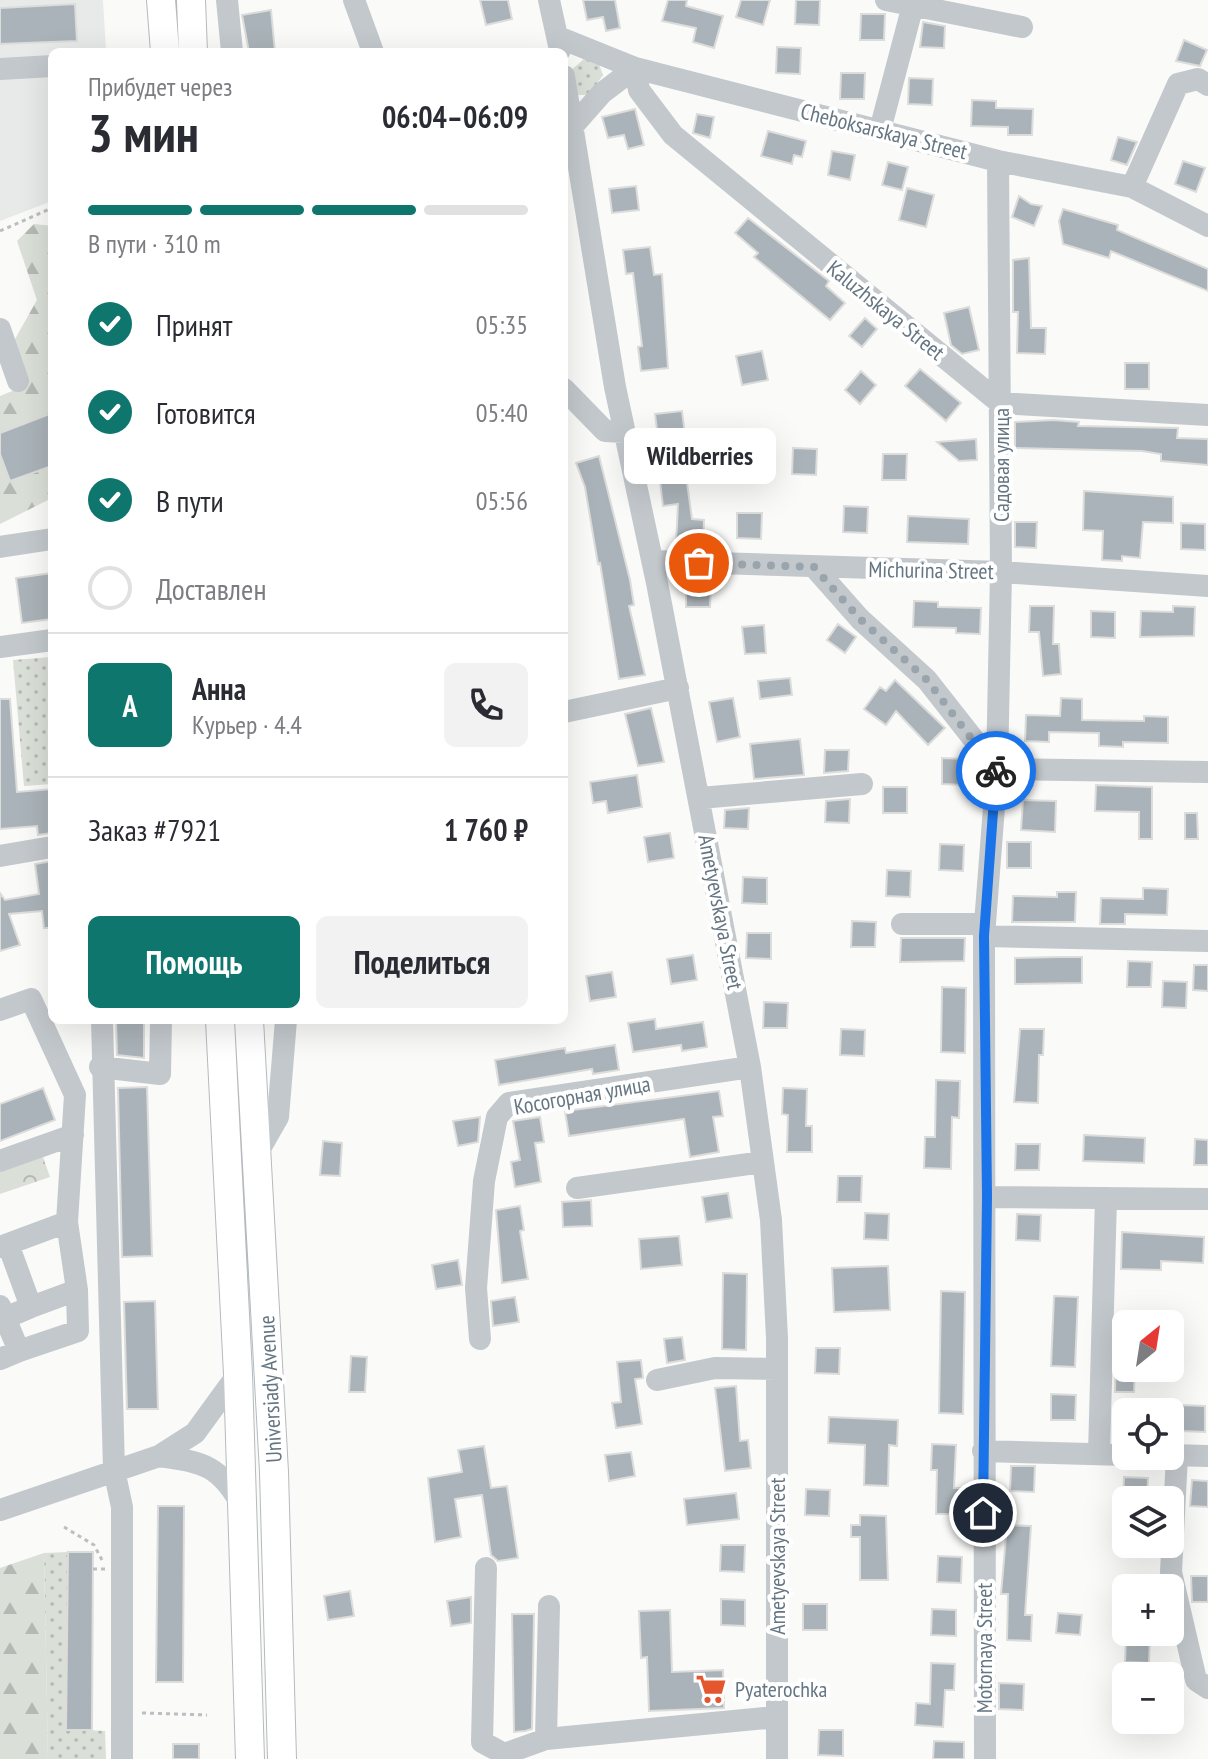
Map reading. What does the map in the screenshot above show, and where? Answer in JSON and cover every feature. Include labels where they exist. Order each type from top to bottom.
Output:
[{"type":"main road","points":[[161,0],[165,48]]},
{"type":"main road","points":[[191,0],[193,48]]},
{"type":"main road","name":"Universiady Avenue","points":[[220,1024],[238,1374],[250,1759]]},
{"type":"main road","name":"Universiady Avenue","points":[[249,1024],[274,1472],[282,1759]]},
{"type":"street","points":[[227,0],[232,48]]},
{"type":"street","points":[[354,0],[372,48]]},
{"type":"street","points":[[549,0],[559,45]]},
{"type":"street","points":[[886,0],[1022,27]]},
{"type":"street","points":[[880,130],[913,5]]},
{"type":"street","name":"Cheboksarskaya Street","points":[[559,45],[635,68],[998,161],[1132,187],[1208,226]]},
{"type":"street","points":[[0,69],[48,66]]},
{"type":"street","points":[[572,127],[602,93],[635,68]]},
{"type":"street","name":"Kaluzhskaya Street","points":[[635,68],[639,90],[673,135],[1000,403]]},
{"type":"street","points":[[1132,187],[1178,84],[1198,79],[1208,85]]},
{"type":"street","name":"Ametyevskaya Street","points":[[568,102],[624,432],[653,561],[750,1067],[771,1220],[777,1369],[777,1759]]},
{"type":"street","name":"Садовая улица","points":[[997,769],[1001,572],[998,161]]},
{"type":"street","points":[[0,329],[18,381]]},
{"type":"street","points":[[568,393],[605,431],[624,432]]},
{"type":"street","points":[[1000,403],[1208,415]]},
{"type":"street","points":[[0,547],[48,540]]},
{"type":"street","name":"Michurina Street","points":[[653,561],[1001,572],[1208,586]]},
{"type":"street","points":[[814,567],[860,619],[927,680],[997,769],[1208,772]]},
{"type":"street","points":[[0,647],[48,641]]},
{"type":"street","points":[[568,711],[678,688]]},
{"type":"street","name":"Motornaya Street","points":[[985,1759],[985,930],[997,769]]},
{"type":"street","points":[[700,798],[862,784]]},
{"type":"street","points":[[0,856],[48,848]]},
{"type":"street","points":[[902,924],[1208,941]]},
{"type":"street","points":[[0,1010],[31,999],[75,1095],[67,1222],[77,1290],[78,1331],[10,1355],[3,1312],[31,1307],[77,1290]]},
{"type":"street","points":[[102,1024],[100,1067],[114,1470],[122,1507],[122,1759]]},
{"type":"street","points":[[100,1067],[160,1074],[161,1024]]},
{"type":"street","points":[[258,1152],[278,1117],[286,1024]]},
{"type":"street","name":"Косогорная улица","points":[[480,1339],[476,1288],[484,1181],[497,1117],[509,1103],[750,1067]]},
{"type":"street","points":[[0,1161],[73,1135]]},
{"type":"street","points":[[577,1188],[763,1162]]},
{"type":"street","points":[[987,1197],[1208,1199]]},
{"type":"street","points":[[1099,1454],[1106,1198]]},
{"type":"street","points":[[31,1307],[4,1246],[67,1222]]},
{"type":"street","points":[[657,1380],[715,1368],[777,1369]]},
{"type":"street","points":[[0,1510],[159,1456],[195,1433],[238,1374]]},
{"type":"street","points":[[983,1451],[1112,1454]]},
{"type":"street","points":[[159,1456],[199,1461],[233,1488],[243,1508]]},
{"type":"street","points":[[1184,1456],[1208,1456]]},
{"type":"street","points":[[1173,1470],[1171,1572],[1196,1680],[1208,1688]]},
{"type":"street","points":[[486,1568],[482,1742],[504,1754],[546,1739],[776,1717]]},
{"type":"street","points":[[546,1739],[549,1606]]},
{"type":"path","points":[[0,231],[48,210]]},
{"type":"path","points":[[64,1527],[94,1545],[108,1569]]},
{"type":"path","points":[[122,1712],[207,1715]]},
{"type":"shaded area","points":[[0,0],[103,0],[106,48],[48,48],[48,203],[0,221]]},
{"type":"green space","points":[[585,58],[599,64],[603,75],[589,95],[574,95],[569,72]]},
{"type":"green space","points":[[34,224],[48,226],[48,500],[0,524],[0,396],[27,385],[15,339],[37,300],[17,241]]},
{"type":"green space","points":[[48,657],[48,784],[24,786],[13,660]]},
{"type":"green space","points":[[43,1157],[50,1177],[0,1194],[0,1172]]},
{"type":"green space","points":[[68,1552],[66,1729],[105,1731],[106,1759],[48,1759],[44,1553]]},
{"type":"green space","points":[[44,1553],[48,1759],[0,1759],[0,1568]]},
{"type":"building","points":[[480,0],[508,0],[512,19],[486,25]]},
{"type":"building","points":[[583,0],[615,0],[620,28],[606,31],[603,17],[587,20]]},
{"type":"building","points":[[668,0],[687,0],[686,6],[723,16],[714,48],[693,42],[696,28],[662,21]]},
{"type":"building","points":[[741,0],[770,0],[763,25],[736,17]]},
{"type":"building","points":[[796,0],[820,0],[819,25],[795,24]]},
{"type":"building","points":[[75,4],[77,41],[0,44],[0,8]]},
{"type":"building","points":[[271,10],[275,48],[248,48],[242,15]]},
{"type":"building","points":[[861,14],[885,14],[884,40],[860,40]]},
{"type":"building","points":[[923,22],[945,26],[944,48],[920,47]]},
{"type":"building","points":[[1184,40],[1207,50],[1200,66],[1176,61]]},
{"type":"building","points":[[777,47],[801,48],[800,74],[776,73]]},
{"type":"building","points":[[841,73],[865,73],[864,99],[840,99]]},
{"type":"building","points":[[909,78],[933,79],[932,105],[908,104]]},
{"type":"building","points":[[972,100],[996,101],[996,108],[1033,109],[1032,135],[1008,135],[1008,127],[971,126]]},
{"type":"building","points":[[635,109],[644,145],[628,149],[624,135],[608,138],[602,117]]},
{"type":"building","points":[[697,114],[714,117],[710,138],[693,133]]},
{"type":"building","points":[[768,131],[806,141],[802,157],[794,155],[792,164],[761,156]]},
{"type":"building","points":[[1118,137],[1137,142],[1127,165],[1111,160]]},
{"type":"building","points":[[832,151],[855,155],[850,180],[828,175]]},
{"type":"building","points":[[1183,161],[1205,168],[1196,192],[1175,184]]},
{"type":"building","points":[[888,162],[908,167],[902,190],[882,185]]},
{"type":"building","points":[[636,186],[639,210],[612,213],[609,189]]},
{"type":"building","points":[[907,188],[934,195],[926,227],[899,220]]},
{"type":"building","points":[[1019,196],[1031,204],[1042,206],[1034,226],[1012,217]]},
{"type":"building","points":[[1063,209],[1118,225],[1117,230],[1208,269],[1208,291],[1111,251],[1109,258],[1063,244],[1059,221]]},
{"type":"building","points":[[748,218],[829,281],[826,286],[845,303],[830,320],[754,257],[758,253],[735,233]]},
{"type":"building","points":[[650,247],[654,275],[662,274],[668,368],[641,371],[638,347],[642,346],[633,273],[626,274],[623,250]]},
{"type":"building","points":[[1029,258],[1031,328],[1046,328],[1045,354],[1017,353],[1018,312],[1013,312],[1013,260]]},
{"type":"building","points":[[969,307],[979,350],[962,354],[951,345],[944,313]]},
{"type":"building","points":[[865,318],[877,329],[862,347],[849,336]]},
{"type":"building","points":[[762,351],[768,380],[742,385],[736,356]]},
{"type":"building","points":[[1125,363],[1149,363],[1149,389],[1125,389]]},
{"type":"building","points":[[920,369],[961,403],[946,421],[905,386]]},
{"type":"building","points":[[861,371],[876,385],[860,404],[845,390]]},
{"type":"building","points":[[682,411],[685,435],[658,438],[655,414]]},
{"type":"building","points":[[48,415],[48,467],[10,481],[0,454],[0,433]]},
{"type":"building","points":[[1015,422],[1079,422],[1078,426],[1178,428],[1177,438],[1208,439],[1208,465],[1161,461],[1161,454],[1142,451],[1015,448]]},
{"type":"building","points":[[760,439],[762,455],[737,458],[735,442]]},
{"type":"building","points":[[976,439],[977,460],[959,461],[937,442]]},
{"type":"building","points":[[701,443],[704,462],[679,465],[676,447]]},
{"type":"building","points":[[793,448],[817,449],[816,475],[792,474]]},
{"type":"building","points":[[883,454],[907,454],[906,480],[882,480]]},
{"type":"building","points":[[599,456],[630,580],[634,605],[629,606],[645,675],[619,679],[585,487],[576,463]]},
{"type":"building","points":[[686,475],[692,519],[704,520],[703,544],[676,542],[678,504],[663,506],[660,482]]},
{"type":"building","points":[[1084,491],[1173,497],[1173,523],[1143,522],[1140,558],[1122,556],[1122,561],[1102,560],[1103,531],[1083,530]]},
{"type":"building","points":[[844,506],[868,507],[867,533],[843,532]]},
{"type":"building","points":[[737,513],[762,513],[761,539],[737,538]]},
{"type":"building","points":[[908,516],[969,519],[968,544],[907,542]]},
{"type":"building","points":[[1015,522],[1037,522],[1036,548],[1015,547]]},
{"type":"building","points":[[1181,523],[1205,524],[1205,550],[1181,549]]},
{"type":"building","points":[[48,574],[48,620],[22,623],[16,578]]},
{"type":"building","points":[[686,581],[711,581],[710,607],[686,607]]},
{"type":"building","points":[[914,601],[938,602],[938,607],[981,608],[980,634],[956,633],[956,628],[913,627]]},
{"type":"building","points":[[1030,606],[1054,606],[1053,644],[1059,644],[1061,674],[1043,676],[1039,632],[1029,632]]},
{"type":"building","points":[[1173,606],[1195,607],[1194,636],[1140,637],[1141,611],[1173,612]]},
{"type":"building","points":[[1091,611],[1115,612],[1115,638],[1091,637]]},
{"type":"building","points":[[838,624],[856,637],[845,653],[827,640]]},
{"type":"building","points":[[764,625],[766,653],[745,654],[742,627]]},
{"type":"building","points":[[790,678],[792,695],[760,699],[758,681]]},
{"type":"building","points":[[895,680],[945,728],[928,745],[896,711],[886,725],[864,709],[880,687],[886,691]]},
{"type":"building","points":[[733,698],[740,737],[717,742],[709,702]]},
{"type":"building","points":[[1061,698],[1082,699],[1082,720],[1144,721],[1144,716],[1168,717],[1168,743],[1123,742],[1123,747],[1099,746],[1099,733],[1049,732],[1049,742],[1025,741],[1026,715],[1060,716]]},
{"type":"building","points":[[0,699],[10,699],[17,792],[48,789],[48,834],[38,835],[37,826],[0,829]]},
{"type":"building","points":[[651,708],[664,762],[638,766],[625,714]]},
{"type":"building","points":[[800,739],[804,775],[754,779],[750,744]]},
{"type":"building","points":[[825,750],[849,750],[848,771],[824,773]]},
{"type":"building","points":[[942,758],[966,759],[966,785],[942,784]]},
{"type":"building","points":[[637,775],[642,807],[608,813],[606,801],[593,803],[590,782]]},
{"type":"building","points":[[1096,785],[1152,787],[1152,839],[1139,839],[1139,812],[1095,811]]},
{"type":"building","points":[[883,787],[907,787],[907,813],[883,813]]},
{"type":"building","points":[[850,799],[849,823],[825,822],[826,801]]},
{"type":"building","points":[[1023,800],[1056,801],[1055,832],[1021,830]]},
{"type":"building","points":[[749,808],[748,829],[724,828],[725,810]]},
{"type":"building","points":[[1185,813],[1197,813],[1198,839],[1185,839]]},
{"type":"building","points":[[670,833],[674,858],[648,862],[644,837]]},
{"type":"building","points":[[1007,842],[1031,842],[1031,868],[1007,868]]},
{"type":"building","points":[[940,844],[964,845],[963,871],[939,870]]},
{"type":"building","points":[[48,862],[48,928],[44,928],[42,911],[9,914],[20,945],[0,951],[0,893],[5,900],[39,894],[35,864]]},
{"type":"building","points":[[887,870],[911,871],[910,897],[886,896]]},
{"type":"building","points":[[743,877],[767,878],[767,904],[742,903]]},
{"type":"building","points":[[1143,888],[1168,889],[1167,915],[1125,914],[1125,924],[1100,924],[1101,898],[1143,899]]},
{"type":"building","points":[[1057,892],[1076,892],[1075,922],[1012,922],[1013,896],[1057,897]]},
{"type":"building","points":[[852,921],[876,922],[875,947],[851,947]]},
{"type":"building","points":[[747,933],[771,933],[771,959],[746,958]]},
{"type":"building","points":[[901,938],[965,938],[964,961],[900,962]]},
{"type":"building","points":[[693,955],[697,980],[671,984],[667,959]]},
{"type":"building","points":[[1082,957],[1082,983],[1015,984],[1015,958]]},
{"type":"building","points":[[1128,961],[1152,962],[1151,987],[1127,987]]},
{"type":"building","points":[[1194,965],[1208,965],[1208,991],[1193,990]]},
{"type":"building","points":[[612,972],[616,997],[590,1001],[586,976]]},
{"type":"building","points":[[1163,981],[1187,982],[1186,1008],[1162,1007]]},
{"type":"building","points":[[942,987],[966,988],[965,1053],[941,1052]]},
{"type":"building","points":[[764,1002],[788,1003],[787,1028],[763,1028]]},
{"type":"building","points":[[655,1019],[656,1029],[703,1022],[707,1047],[682,1051],[681,1045],[633,1052],[628,1023]]},
{"type":"building","points":[[116,1024],[144,1024],[144,1058],[117,1055]]},
{"type":"building","points":[[841,1029],[865,1030],[864,1056],[840,1055]]},
{"type":"building","points":[[1020,1029],[1044,1029],[1043,1055],[1039,1055],[1038,1103],[1014,1102]]},
{"type":"building","points":[[615,1045],[619,1070],[593,1074],[592,1069],[499,1085],[495,1060],[565,1048],[566,1053]]},
{"type":"building","points":[[936,1080],[960,1081],[959,1118],[952,1117],[951,1169],[924,1168],[925,1137],[935,1137]]},
{"type":"building","points":[[147,1087],[152,1256],[122,1257],[118,1088]]},
{"type":"building","points":[[43,1088],[55,1120],[0,1141],[0,1104]]},
{"type":"building","points":[[783,1088],[807,1089],[806,1126],[812,1126],[812,1152],[787,1152],[788,1115],[782,1114]]},
{"type":"building","points":[[719,1091],[723,1116],[713,1117],[719,1152],[690,1157],[684,1119],[569,1136],[565,1111]]},
{"type":"building","points":[[480,1117],[478,1142],[458,1146],[453,1121]]},
{"type":"building","points":[[540,1117],[544,1142],[535,1143],[541,1182],[515,1187],[511,1162],[520,1160],[513,1121]]},
{"type":"building","points":[[1084,1135],[1145,1138],[1144,1163],[1083,1161]]},
{"type":"building","points":[[1195,1139],[1208,1140],[1208,1165],[1194,1165]]},
{"type":"building","points":[[323,1141],[342,1143],[340,1176],[320,1175]]},
{"type":"building","points":[[1016,1144],[1040,1144],[1039,1170],[1015,1170]]},
{"type":"building","points":[[838,1176],[862,1176],[861,1202],[837,1202]]},
{"type":"building","points":[[728,1193],[732,1218],[706,1222],[702,1197]]},
{"type":"building","points":[[591,1200],[592,1226],[563,1227],[562,1202]]},
{"type":"building","points":[[520,1206],[524,1230],[520,1231],[528,1279],[502,1283],[496,1210]]},
{"type":"building","points":[[865,1213],[889,1214],[888,1240],[864,1239]]},
{"type":"building","points":[[1017,1214],[1041,1215],[1040,1241],[1016,1240]]},
{"type":"building","points":[[1122,1232],[1204,1237],[1203,1263],[1161,1261],[1161,1270],[1121,1269]]},
{"type":"building","points":[[679,1236],[682,1265],[641,1269],[639,1239]]},
{"type":"building","points":[[458,1260],[462,1285],[436,1289],[432,1265]]},
{"type":"building","points":[[888,1266],[890,1310],[834,1312],[832,1268]]},
{"type":"building","points":[[723,1273],[747,1274],[746,1350],[722,1349]]},
{"type":"building","points":[[941,1291],[965,1292],[963,1414],[939,1413]]},
{"type":"building","points":[[1054,1296],[1078,1297],[1075,1367],[1051,1366]]},
{"type":"building","points":[[515,1297],[519,1322],[493,1326],[491,1301]]},
{"type":"building","points":[[155,1301],[158,1409],[127,1409],[124,1302]]},
{"type":"building","points":[[682,1337],[685,1360],[667,1363],[664,1339]]},
{"type":"building","points":[[816,1348],[840,1348],[839,1374],[815,1373]]},
{"type":"building","points":[[351,1356],[367,1357],[365,1392],[349,1392]]},
{"type":"building","points":[[641,1360],[643,1378],[635,1379],[642,1424],[616,1428],[612,1403],[621,1402],[617,1362]]},
{"type":"building","points":[[1115,1382],[1134,1382],[1134,1392],[1115,1392]]},
{"type":"building","points":[[736,1386],[740,1441],[748,1440],[751,1468],[725,1471],[715,1388]]},
{"type":"building","points":[[1051,1394],[1076,1395],[1075,1420],[1051,1420]]},
{"type":"building","points":[[1184,1405],[1205,1406],[1205,1432],[1184,1431]]},
{"type":"building","points":[[829,1417],[898,1420],[897,1446],[889,1445],[888,1486],[864,1485],[865,1445],[828,1443]]},
{"type":"building","points":[[932,1444],[956,1445],[954,1488],[961,1488],[960,1514],[936,1514],[937,1470],[931,1470]]},
{"type":"building","points":[[484,1446],[491,1488],[507,1486],[518,1558],[498,1561],[491,1555],[482,1495],[455,1499],[461,1537],[435,1542],[428,1478],[462,1472],[458,1450]]},
{"type":"building","points":[[631,1452],[635,1476],[609,1481],[605,1455]]},
{"type":"building","points":[[1011,1466],[1035,1466],[1034,1492],[1010,1491]]},
{"type":"building","points":[[1124,1477],[1148,1478],[1148,1486],[1124,1486]]},
{"type":"building","points":[[1192,1480],[1208,1481],[1208,1507],[1190,1506]]},
{"type":"building","points":[[806,1489],[830,1490],[829,1516],[805,1515]]},
{"type":"building","points":[[736,1493],[739,1519],[687,1525],[684,1499]]},
{"type":"building","points":[[158,1506],[184,1506],[183,1682],[156,1682]]},
{"type":"building","points":[[860,1515],[886,1516],[888,1580],[860,1580],[860,1537],[851,1537],[851,1525],[860,1525]]},
{"type":"building","points":[[1007,1525],[1031,1526],[1025,1615],[1032,1615],[1031,1641],[1007,1640],[1008,1594],[1001,1594]]},
{"type":"building","points":[[721,1545],[745,1545],[744,1572],[720,1571]]},
{"type":"building","points":[[68,1552],[93,1552],[92,1730],[66,1730]]},
{"type":"building","points":[[938,1556],[962,1557],[961,1583],[937,1582]]},
{"type":"building","points":[[1191,1576],[1208,1576],[1208,1602],[1192,1602]]},
{"type":"building","points":[[350,1591],[354,1616],[328,1620],[324,1596]]},
{"type":"building","points":[[471,1597],[471,1623],[451,1626],[447,1601]]},
{"type":"building","points":[[721,1599],[745,1600],[745,1626],[721,1625]]},
{"type":"building","points":[[803,1604],[827,1604],[827,1630],[803,1630]]},
{"type":"building","points":[[932,1609],[956,1610],[956,1636],[931,1635]]},
{"type":"building","points":[[670,1610],[672,1672],[723,1670],[724,1708],[649,1711],[647,1657],[641,1658],[639,1611]]},
{"type":"building","points":[[1058,1613],[1082,1615],[1080,1635],[1056,1633]]},
{"type":"building","points":[[512,1614],[534,1614],[532,1729],[514,1732]]},
{"type":"building","points":[[1126,1646],[1150,1646],[1149,1662],[1125,1662]]},
{"type":"building","points":[[931,1663],[955,1664],[954,1690],[945,1690],[943,1727],[915,1725],[916,1703],[930,1704]]},
{"type":"building","points":[[999,1683],[1024,1684],[1023,1710],[999,1709]]},
{"type":"building","points":[[819,1730],[843,1730],[843,1756],[818,1755]]},
{"type":"building","points":[[934,1741],[964,1742],[964,1759],[933,1759]]},
{"type":"building","points":[[173,1744],[199,1744],[199,1759],[173,1759]]},
{"type":"way so far","points":[[699,563],[814,567],[860,619],[927,680],[996,771]]},
{"type":"place","name":"Wildberries","points":[[699,563]]},
{"type":"place","name":"Pyaterochka","points":[[711,1689]]},
{"type":"route","points":[[983,1513],[987,1197],[984,936],[996,771]]}]
